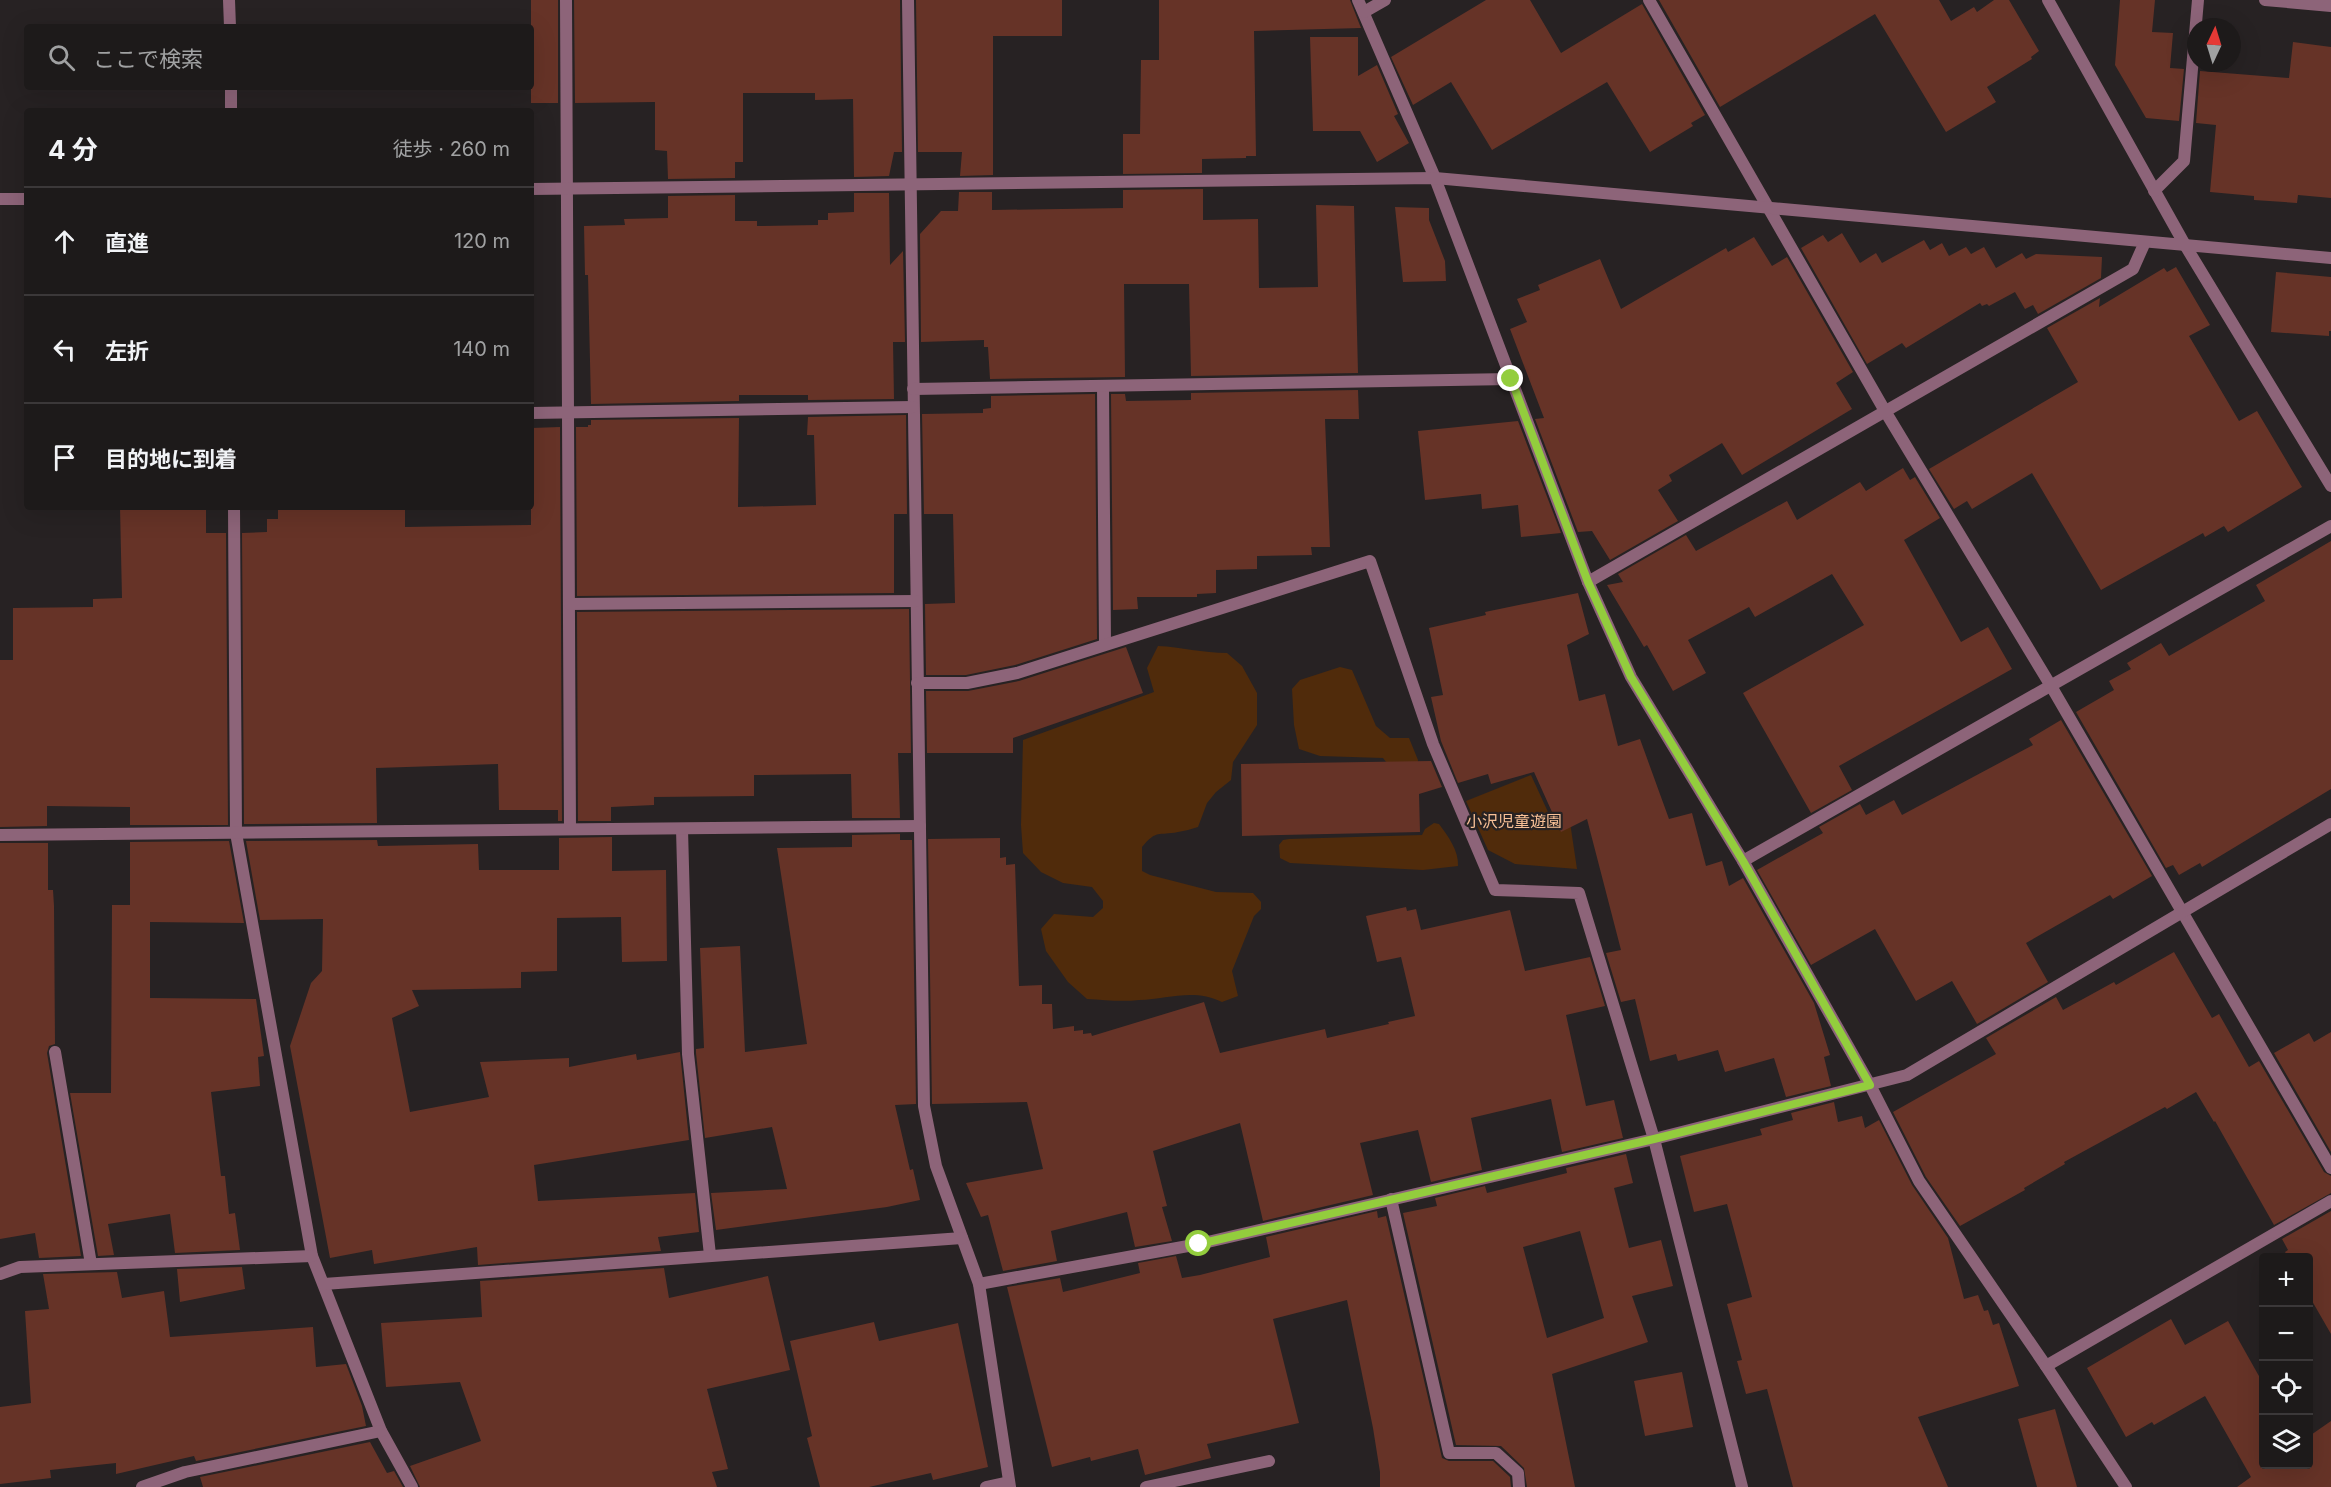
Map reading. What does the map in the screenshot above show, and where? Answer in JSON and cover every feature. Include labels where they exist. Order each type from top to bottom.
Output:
[{"type":"street","points":[[230,0],[230,24]]},
{"type":"street","points":[[566,0],[570,829]]},
{"type":"street","points":[[908,0],[924,1106],[936,1166],[979,1284],[1009,1484],[986,1487]]},
{"type":"street","points":[[1358,0],[1435,178],[1588,582],[1631,677],[1743,861],[1870,1085],[1919,1181],[2126,1487]]},
{"type":"street","points":[[1364,12],[1385,0]]},
{"type":"street","points":[[1649,0],[1885,411],[2051,686],[2331,1168]]},
{"type":"street","points":[[2048,0],[2185,245],[2331,486]]},
{"type":"street","points":[[2154,191],[2184,161],[2198,0]]},
{"type":"street","points":[[2265,0],[2331,6]]},
{"type":"street","points":[[231,90],[231,108]]},
{"type":"street","points":[[534,189],[1435,178],[2331,258]]},
{"type":"street","points":[[0,199],[24,199]]},
{"type":"street","points":[[1588,582],[2133,269],[2145,242]]},
{"type":"street","points":[[913,389],[1511,379]]},
{"type":"street","points":[[1103,387],[1105,644]]},
{"type":"street","points":[[534,413],[913,406]]},
{"type":"street","points":[[234,510],[236,833],[312,1256],[381,1431],[412,1487]]},
{"type":"street","points":[[1743,861],[2331,526]]},
{"type":"street","points":[[917,683],[967,683],[1017,673],[1370,561],[1433,744],[1495,890],[1579,893],[1654,1139],[1742,1487]]},
{"type":"street","points":[[570,604],[916,600]]},
{"type":"street","points":[[979,1284],[1199,1244],[1654,1139],[1907,1075],[2331,824]]},
{"type":"street","points":[[0,835],[920,826]]},
{"type":"street","points":[[682,829],[688,1054],[710,1255]]},
{"type":"street","points":[[55,1052],[91,1264]]},
{"type":"street","points":[[1391,1199],[1449,1453],[1496,1453],[1518,1473],[1519,1487]]},
{"type":"street","points":[[2046,1366],[2331,1201]]},
{"type":"street","points":[[324,1284],[962,1238]]},
{"type":"street","points":[[0,1274],[20,1267],[312,1256]]},
{"type":"street","points":[[142,1487],[185,1472],[381,1431]]},
{"type":"street","points":[[1146,1487],[1269,1461]]},
{"type":"green space","points":[[1158,646],[1227,653],[1242,666],[1257,693],[1257,725],[1233,762],[1231,780],[1207,803],[1198,827],[1181,832],[1155,835],[1142,847],[1142,871],[1150,875],[1216,892],[1253,893],[1261,902],[1261,909],[1254,916],[1232,971],[1238,996],[1222,1002],[1191,995],[1126,1001],[1087,999],[1068,982],[1046,951],[1041,929],[1054,914],[1093,917],[1103,908],[1103,901],[1092,887],[1063,883],[1041,872],[1023,853],[1021,825],[1023,740],[1154,692],[1147,668]]},
{"type":"green space","points":[[1340,667],[1352,670],[1376,726],[1390,738],[1409,738],[1418,760],[1417,773],[1390,767],[1383,758],[1320,756],[1299,749],[1294,725],[1292,689],[1300,680]]},
{"type":"green space","name":"小沢児童遊園","points":[[1531,775],[1548,812],[1568,809],[1577,869],[1515,864],[1488,850],[1466,801]]},
{"type":"green space","points":[[1434,823],[1439,824],[1452,844],[1457,855],[1458,866],[1423,870],[1290,863],[1280,858],[1279,845],[1283,840],[1422,835],[1425,829]]},
{"type":"building","points":[[531,0],[558,0],[558,103],[531,103],[531,90],[534,90],[534,24],[531,24]]},
{"type":"building","points":[[574,0],[900,0],[902,152],[894,152],[889,176],[854,177],[853,99],[815,100],[815,93],[743,93],[743,162],[735,162],[735,178],[668,179],[667,151],[655,150],[655,102],[575,103]]},
{"type":"building","points":[[916,0],[1062,0],[1062,36],[993,36],[993,175],[960,176],[962,152],[918,152]]},
{"type":"building","points":[[1159,0],[1350,0],[1361,28],[1254,31],[1256,156],[1202,159],[1202,173],[1123,174],[1123,134],[1140,134],[1141,60],[1159,60]]},
{"type":"building","points":[[1486,0],[1530,0],[1561,53],[1642,4],[1705,115],[1691,123],[1693,126],[1650,152],[1607,82],[1492,150],[1451,82],[1413,105],[1391,57]]},
{"type":"building","points":[[1659,0],[1939,0],[1951,21],[1974,7],[1977,12],[1994,0],[2009,0],[2039,51],[2031,57],[2032,59],[1987,87],[1996,102],[1946,132],[1875,14],[1720,107]]},
{"type":"building","points":[[2120,0],[2155,0],[2152,32],[2173,33],[2170,68],[2184,69],[2179,121],[2146,118],[2115,65]]},
{"type":"building","points":[[1310,37],[1358,37],[1358,76],[1377,65],[1398,114],[1394,116],[1409,143],[1377,162],[1360,131],[1313,131]]},
{"type":"building","points":[[2293,42],[2331,47],[2331,198],[2298,195],[2297,203],[2254,200],[2254,196],[2210,192],[2216,125],[2196,123],[2200,72],[2289,78]]},
{"type":"building","points":[[1203,189],[1203,220],[1258,219],[1259,288],[1318,287],[1316,205],[1354,206],[1358,373],[1191,376],[1189,284],[1124,284],[1125,377],[990,379],[988,347],[984,347],[984,340],[921,342],[920,234],[941,211],[958,211],[959,192],[992,192],[992,210],[1123,208],[1123,190]]},
{"type":"building","points":[[854,193],[889,193],[890,265],[903,251],[905,342],[893,342],[894,399],[808,400],[808,395],[739,395],[739,401],[591,404],[588,275],[585,275],[584,226],[625,225],[624,219],[668,218],[668,196],[735,195],[735,221],[757,221],[757,226],[818,225],[818,220],[828,220],[828,213],[854,212]]},
{"type":"building","points":[[1395,207],[1429,208],[1429,220],[1445,261],[1446,281],[1403,282]]},
{"type":"building","points":[[1842,233],[1860,263],[1876,253],[1882,263],[1924,240],[1930,250],[1942,243],[1949,256],[1966,247],[1971,254],[1984,247],[1996,268],[2022,253],[2026,259],[2036,254],[2102,257],[2101,278],[2038,314],[2033,305],[2025,309],[2015,292],[1989,306],[1987,304],[1982,306],[1980,303],[1906,348],[1902,343],[1867,364],[1801,248],[1823,235],[1828,242]]},
{"type":"building","points":[[1754,237],[1772,266],[1787,257],[1853,372],[1836,383],[1852,409],[1742,475],[1722,443],[1669,475],[1672,481],[1658,490],[1678,521],[1610,560],[1592,531],[1578,532],[1535,419],[1544,418],[1510,329],[1527,322],[1517,299],[1540,290],[1538,285],[1600,259],[1621,309],[1726,248],[1728,252]]},
{"type":"building","points":[[2176,267],[2210,325],[2189,336],[2239,421],[2257,411],[2302,487],[2228,532],[2224,526],[2205,537],[2203,533],[2101,590],[2032,473],[1972,509],[1967,501],[1954,509],[1929,469],[2078,382],[2047,328],[2100,298],[2099,307],[2164,268],[2167,272]]},
{"type":"building","points":[[2276,272],[2331,277],[2331,331],[2329,331],[2329,336],[2271,332]]},
{"type":"building","points":[[1358,390],[1359,419],[1325,419],[1330,547],[1311,547],[1312,555],[1257,556],[1257,569],[1216,570],[1216,593],[1197,594],[1197,597],[1137,597],[1138,609],[1113,610],[1111,394],[1125,394],[1126,401],[1191,400],[1191,393]]},
{"type":"building","points":[[1095,394],[1097,639],[1015,665],[966,675],[926,675],[925,604],[955,603],[953,514],[924,514],[922,414],[983,413],[983,409],[991,408],[991,396]]},
{"type":"building","points":[[906,415],[907,514],[894,514],[894,593],[577,596],[576,427],[588,427],[591,425],[591,420],[739,418],[738,507],[816,505],[814,435],[807,435],[808,417]]},
{"type":"building","points":[[1518,421],[1561,533],[1521,537],[1518,505],[1482,509],[1481,494],[1425,500],[1418,431]]},
{"type":"building","points":[[560,427],[562,821],[558,821],[558,810],[499,810],[498,764],[376,768],[377,823],[244,824],[242,533],[267,532],[267,519],[278,519],[278,510],[405,510],[405,527],[531,525],[531,510],[534,510],[534,428]]},
{"type":"building","points":[[1903,468],[1910,480],[1915,477],[1940,518],[1904,540],[1961,642],[1988,627],[2012,669],[1839,766],[1852,790],[1811,813],[1743,693],[1864,625],[1832,574],[1755,617],[1749,607],[1688,640],[1706,673],[1673,691],[1647,645],[1644,647],[1607,585],[1623,582],[1618,574],[1686,535],[1696,551],[1787,501],[1797,520],[1860,482],[1866,491]]},
{"type":"building","points":[[120,510],[206,510],[206,533],[226,533],[228,825],[130,825],[130,807],[47,806],[47,826],[0,827],[0,660],[13,660],[13,608],[93,607],[93,599],[122,598]]},
{"type":"building","points":[[2331,541],[2331,789],[2202,867],[2200,863],[2179,875],[2173,865],[2166,868],[2076,712],[2114,690],[2109,681],[2131,669],[2127,663],[2161,643],[2169,656],[2265,601],[2256,585]]},
{"type":"building","points":[[1578,593],[1589,634],[1567,645],[1579,701],[1605,694],[1618,746],[1640,739],[1669,819],[1692,813],[1706,866],[1722,861],[1729,886],[1743,878],[1814,1003],[1830,1055],[1824,1057],[1831,1086],[1786,1097],[1774,1058],[1725,1072],[1718,1050],[1678,1061],[1676,1054],[1650,1061],[1635,999],[1621,1002],[1606,953],[1621,950],[1587,819],[1561,832],[1534,772],[1491,784],[1488,774],[1458,783],[1441,741],[1431,697],[1443,695],[1429,628],[1486,615],[1485,612]]},
{"type":"building","points":[[909,609],[911,753],[898,753],[900,818],[852,818],[851,774],[754,775],[754,796],[654,797],[654,805],[611,807],[611,821],[578,821],[577,612]]},
{"type":"building","points":[[1126,647],[1143,693],[1013,738],[1013,753],[927,753],[926,691],[968,691],[1019,681]]},
{"type":"building","points":[[2061,720],[2152,876],[2113,899],[2110,895],[2026,943],[2048,982],[1977,1024],[1952,981],[1916,1001],[1875,929],[1811,965],[1757,870],[1823,833],[1819,827],[1860,804],[1866,815],[1894,800],[1902,815],[2033,745],[2029,739]]},
{"type":"building","points":[[1431,761],[1442,787],[1419,794],[1420,832],[1242,836],[1241,764]]},
{"type":"building","points":[[900,834],[900,840],[912,840],[916,1104],[895,1105],[910,1170],[913,1169],[920,1200],[887,1207],[716,1230],[711,1193],[787,1189],[772,1127],[705,1138],[696,1053],[696,1049],[704,1048],[700,948],[740,946],[745,1052],[807,1044],[777,848],[852,847],[852,835]]},
{"type":"building","points":[[612,837],[612,871],[666,870],[667,961],[622,962],[621,917],[557,918],[557,971],[521,972],[521,988],[412,990],[419,1006],[392,1018],[410,1112],[489,1097],[480,1062],[569,1058],[569,1067],[636,1054],[637,1060],[680,1052],[689,1140],[534,1165],[538,1201],[695,1193],[699,1232],[658,1237],[661,1251],[478,1265],[477,1247],[374,1264],[372,1250],[330,1258],[290,1046],[311,983],[322,971],[323,919],[260,920],[246,841],[377,840],[378,846],[478,844],[479,870],[559,870],[559,838]]},
{"type":"building","points":[[1000,838],[1000,858],[1006,857],[1006,865],[1015,864],[1019,986],[1042,985],[1042,1004],[1052,1004],[1053,1029],[1074,1026],[1074,1031],[1083,1030],[1083,1034],[1091,1033],[1092,1036],[1204,1002],[1220,1053],[1325,1029],[1327,1038],[1389,1024],[1388,1022],[1415,1016],[1401,957],[1377,962],[1366,916],[1406,907],[1407,911],[1416,909],[1421,930],[1510,910],[1525,971],[1590,957],[1605,1006],[1566,1015],[1586,1106],[1614,1100],[1623,1138],[1562,1152],[1551,1099],[1471,1118],[1482,1170],[1431,1182],[1418,1130],[1360,1143],[1373,1195],[1263,1221],[1240,1123],[1153,1151],[1167,1206],[1162,1207],[1172,1241],[1135,1247],[1127,1212],[1051,1231],[1057,1261],[1003,1271],[988,1215],[981,1217],[966,1183],[1043,1169],[1027,1102],[932,1104],[928,839]]},
{"type":"building","points":[[229,841],[244,923],[150,922],[150,998],[256,999],[264,1056],[258,1057],[260,1086],[211,1092],[221,1176],[225,1176],[229,1214],[235,1213],[240,1250],[175,1253],[170,1214],[108,1224],[114,1255],[98,1256],[70,1093],[111,1093],[112,905],[130,905],[130,842]]},
{"type":"building","points":[[0,843],[48,843],[48,890],[53,890],[54,906],[55,1044],[49,1046],[47,1053],[81,1256],[39,1258],[35,1233],[0,1239]]},
{"type":"building","points":[[2174,952],[2212,1018],[2219,1014],[2249,1067],[2259,1061],[2324,1172],[2331,1176],[2331,1193],[2274,1225],[2196,1092],[2064,1162],[2065,1164],[2024,1188],[2025,1190],[1960,1226],[1926,1177],[1893,1112],[1996,1054],[1986,1038],[2056,997],[2063,1010],[2114,982],[2116,985]]},
{"type":"building","points":[[2331,1032],[2331,1152],[2274,1053],[2309,1033],[2314,1042]]},
{"type":"building","points":[[1834,1102],[1838,1122],[1862,1116],[1865,1128],[1879,1120],[1912,1185],[1948,1238],[1964,1299],[1978,1295],[1984,1311],[1988,1310],[1993,1325],[1999,1323],[2019,1386],[1918,1417],[1948,1487],[1793,1487],[1767,1389],[1746,1394],[1737,1361],[1742,1360],[1727,1304],[1752,1297],[1727,1204],[1694,1212],[1680,1156],[1762,1135],[1760,1129],[1793,1120],[1791,1113]]},
{"type":"building","points":[[1626,1154],[1633,1183],[1614,1188],[1629,1248],[1661,1240],[1673,1286],[1632,1296],[1648,1342],[1552,1374],[1575,1487],[1527,1487],[1524,1468],[1501,1446],[1456,1445],[1403,1213],[1437,1206],[1435,1198],[1485,1186],[1487,1193],[1567,1173],[1566,1168]],"holes":[[[1580,1231],[1604,1318],[1547,1338],[1523,1247]]]},
{"type":"building","points":[[1377,1211],[1378,1218],[1386,1216],[1442,1458],[1449,1461],[1493,1461],[1510,1477],[1511,1487],[1380,1487],[1373,1428],[1347,1300],[1273,1319],[1299,1423],[1207,1444],[1211,1458],[1145,1475],[1138,1449],[1091,1461],[1090,1457],[1052,1467],[1007,1287],[1060,1278],[1063,1292],[1140,1273],[1138,1263],[1176,1256],[1182,1278],[1200,1275],[1270,1257],[1266,1237]]},
{"type":"building","points":[[2331,1211],[2331,1334],[2313,1303],[2313,1253],[2286,1253],[2288,1250],[2282,1239]]},
{"type":"building","points":[[242,1267],[245,1289],[180,1302],[177,1269]]},
{"type":"building","points":[[664,1268],[669,1298],[768,1276],[790,1370],[707,1389],[728,1469],[712,1472],[717,1487],[420,1487],[410,1466],[481,1441],[460,1382],[386,1387],[381,1323],[482,1317],[480,1281]]},
{"type":"building","points":[[117,1272],[122,1298],[164,1291],[170,1337],[313,1327],[316,1367],[346,1364],[362,1406],[366,1426],[196,1461],[194,1456],[116,1474],[116,1463],[50,1470],[51,1478],[0,1484],[0,1407],[31,1403],[25,1311],[49,1309],[43,1274]]},
{"type":"building","points":[[2171,1319],[2185,1345],[2228,1321],[2259,1376],[2259,1469],[2313,1469],[2313,1434],[2331,1421],[2331,1487],[2237,1487],[2251,1477],[2205,1396],[2154,1425],[2152,1422],[2126,1437],[2087,1368]]},
{"type":"building","points":[[874,1322],[879,1341],[958,1323],[988,1467],[933,1480],[931,1473],[869,1487],[820,1487],[807,1438],[812,1436],[790,1341]]},
{"type":"building","points":[[1682,1372],[1693,1427],[1645,1436],[1634,1381]]},
{"type":"building","points":[[2055,1409],[2077,1487],[2037,1487],[2018,1419]]},
{"type":"building","points":[[370,1442],[387,1473],[394,1471],[403,1487],[203,1487],[200,1477]]},
{"type":"route","points":[[1199,1244],[1654,1139],[1870,1085],[1743,861],[1631,677],[1588,582],[1511,379]]}]
